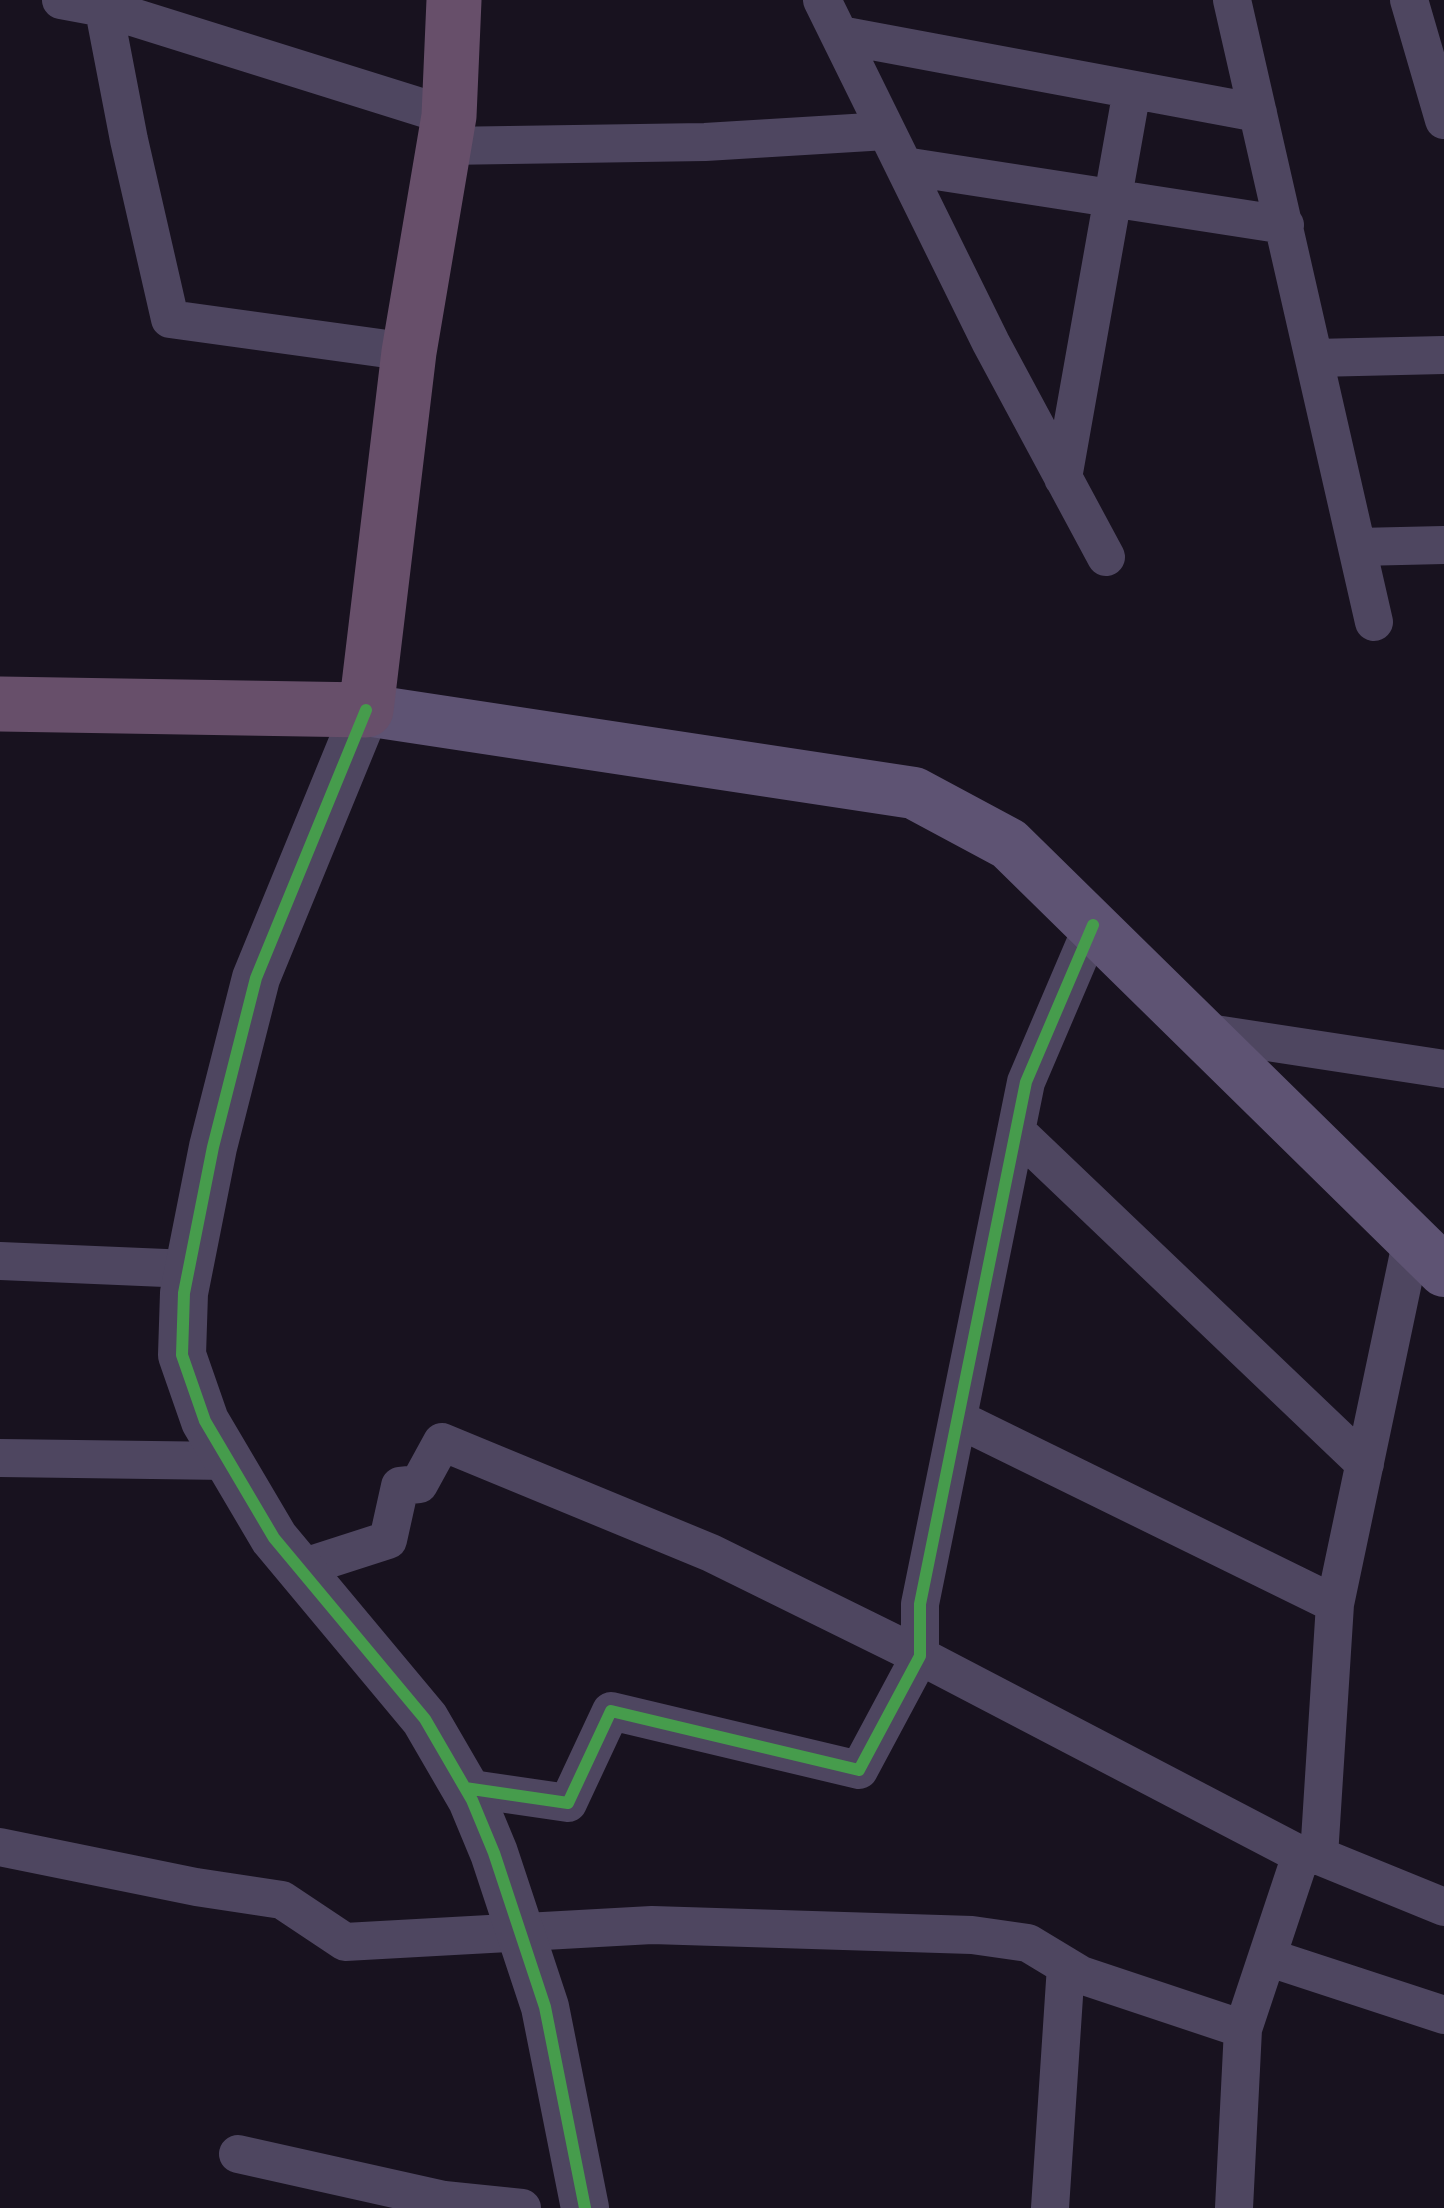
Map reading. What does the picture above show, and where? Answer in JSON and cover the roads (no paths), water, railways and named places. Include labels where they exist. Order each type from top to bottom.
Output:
[{"type":"highway","points":[[0,704],[366,710],[409,352],[447,131],[454,0]]},
{"type":"main road","points":[[366,710],[914,793],[1009,844],[1428,1255]]},
{"type":"street","points":[[61,0],[103,4],[447,131],[704,142],[886,131]]},
{"type":"street","points":[[822,0],[991,342],[1106,557]]},
{"type":"street","points":[[1232,0],[1374,622]]},
{"type":"street","points":[[1410,0],[1444,120]]},
{"type":"street","points":[[103,4],[170,319],[409,352]]},
{"type":"street","points":[[840,35],[1258,113]]},
{"type":"street","points":[[1064,478],[1132,90]]},
{"type":"street","points":[[904,166],[1284,226]]},
{"type":"street","points":[[1315,358],[1444,355]]},
{"type":"street","points":[[1358,547],[1444,545]]},
{"type":"street","points":[[366,710],[256,978],[213,1147],[189,1269],[180,1331],[182,1355],[205,1421],[274,1538],[425,1719],[465,1788],[494,1853],[545,2007],[585,2208]]},
{"type":"street","points":[[465,1788],[568,1803],[611,1711],[859,1770],[920,1656],[920,1604],[1026,1082],[1092,925]]},
{"type":"street","points":[[1202,1032],[1444,1069]]},
{"type":"street","points":[[1016,1131],[1364,1464]]},
{"type":"street","points":[[1234,2208],[1244,2029],[1267,1957],[1310,1855],[1335,1604],[1364,1464],[1428,1255]]},
{"type":"street","points":[[0,1261],[189,1269]]},
{"type":"street","points":[[958,1419],[1335,1604]]},
{"type":"street","points":[[298,1568],[388,1540],[400,1486],[419,1484],[442,1442],[711,1552],[1310,1855],[1444,1907]]},
{"type":"street","points":[[0,1458],[228,1462]]},
{"type":"street","points":[[0,1848],[282,1900],[345,1942],[652,1925],[972,1934],[1028,1943],[1081,1976],[1244,2029]]},
{"type":"street","points":[[1267,1957],[1444,2015]]},
{"type":"street","points":[[1050,2208],[1066,1966]]},
{"type":"street","points":[[238,2154],[444,2200],[522,2208]]}]
